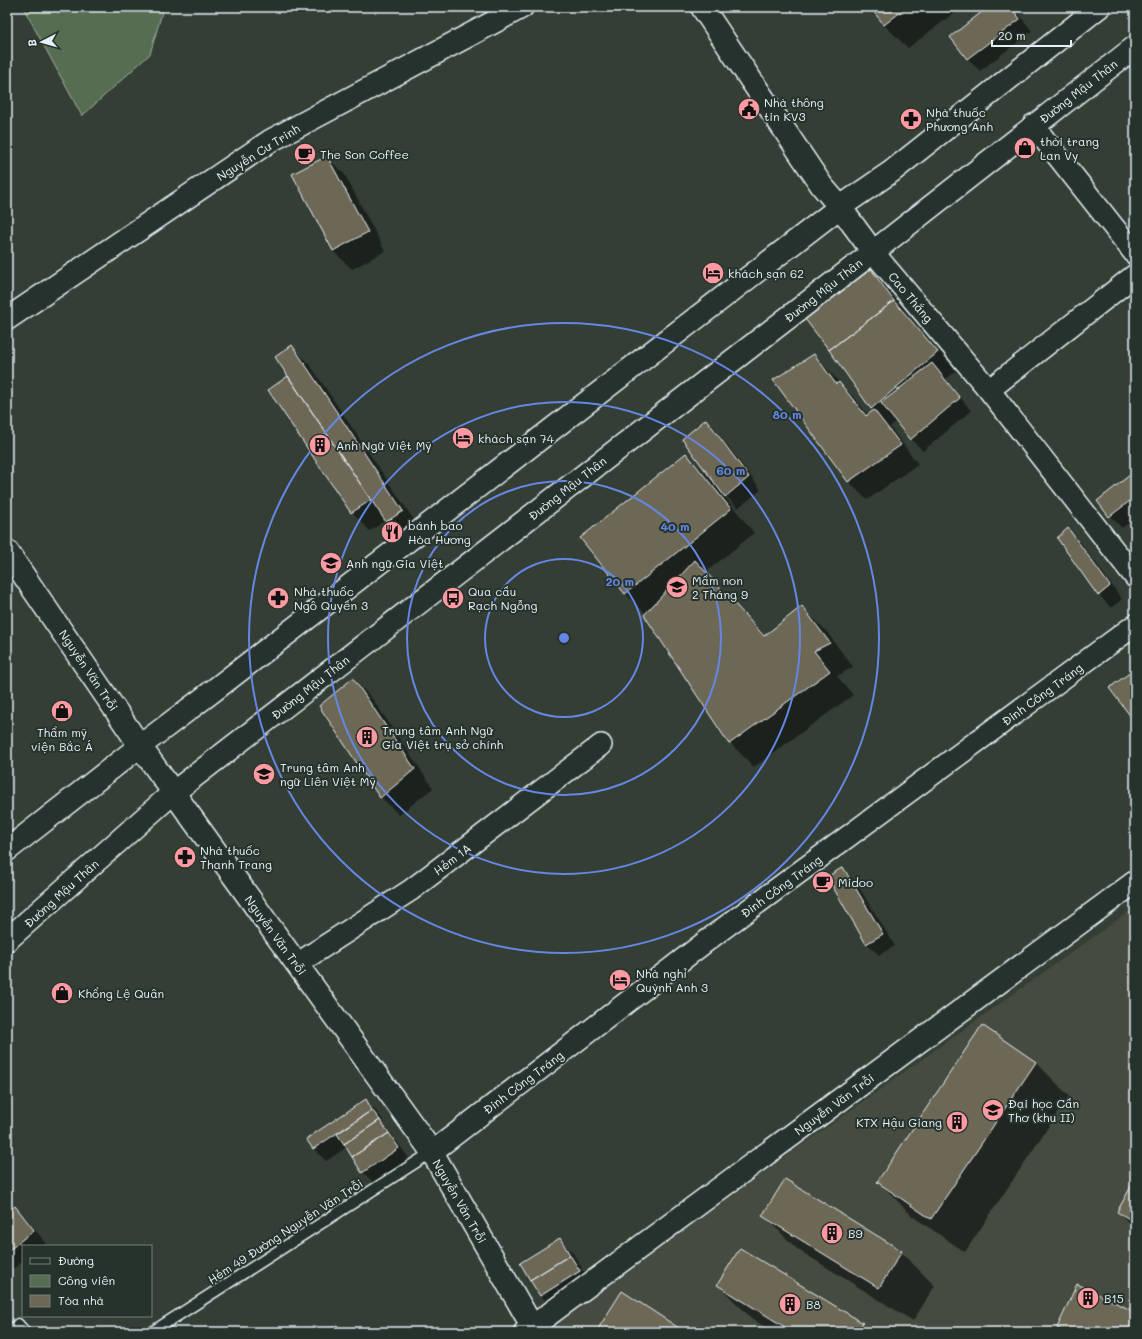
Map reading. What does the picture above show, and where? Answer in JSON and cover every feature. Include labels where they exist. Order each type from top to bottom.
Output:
[{"type":"main road","name":"Nguyễn Cư Trinh","points":[[7,319],[270,141],[522,7]]},
{"type":"main road","name":"Cao Thắng","points":[[702,7],[822,186],[840,207],[873,252]]},
{"type":"main road","points":[[7,850],[840,207],[891,172],[1099,7]]},
{"type":"main road","name":"Đường Mậu Thân","points":[[7,940],[174,792],[873,252],[1135,47]]},
{"type":"main road","name":"Nguyễn Văn Trỗi","points":[[7,551],[140,746],[432,1152],[528,1329],[1135,882]]},
{"type":"street","points":[[1034,125],[1135,254]]},
{"type":"street","name":"Cao Thắng","points":[[873,252],[989,390],[1135,577]]},
{"type":"street","points":[[989,390],[1135,275]]},
{"type":"street","name":"Đinh Công Tráng","points":[[432,1152],[717,933],[1135,625]]},
{"type":"street","name":"Hẻm 1A","points":[[297,964],[411,890],[601,745]]},
{"type":"lane","name":"Hẻm 49 Đường Nguyễn Văn Trỗi","points":[[152,1332],[432,1152]]},
{"type":"lane","points":[[9,1332],[18,1324],[25,1332]]},
{"type":"shaded area","name":"Đại học Cần Thơ (khu II)","points":[[1135,907],[1135,1332],[544,1332],[567,1313]]},
{"type":"green space","points":[[23,7],[163,7],[163,9],[150,54],[82,116]]},
{"type":"building","points":[[870,7],[907,7],[884,25]]},
{"type":"building","points":[[988,7],[1011,7],[1020,19],[967,59],[950,37]]},
{"type":"building","points":[[327,156],[368,232],[333,251],[292,174]]},
{"type":"building","points":[[871,269],[894,301],[829,350],[805,319]]},
{"type":"building","points":[[894,301],[938,352],[871,409],[829,350]]},
{"type":"building","points":[[292,345],[403,511],[386,522],[275,357]]},
{"type":"building","points":[[814,354],[836,384],[839,382],[866,416],[874,410],[901,445],[848,482],[773,380]]},
{"type":"building","points":[[932,363],[960,398],[910,440],[881,403]]},
{"type":"building","name":"Anh Ngữ Việt Mỹ","points":[[288,376],[371,500],[351,513],[268,390]]},
{"type":"building","points":[[706,419],[749,477],[725,497],[682,439]]},
{"type":"building","points":[[686,453],[731,509],[625,594],[580,538]]},
{"type":"building","points":[[1135,471],[1135,497],[1109,517],[1097,501]]},
{"type":"building","points":[[1068,528],[1110,586],[1098,596],[1057,538]]},
{"type":"building","points":[[695,560],[764,636],[802,606],[830,643],[814,651],[830,671],[729,744],[644,615]]},
{"type":"building","points":[[1135,669],[1135,722],[1109,688]]},
{"type":"building","name":"Trung tâm Anh Ngữ Gia Việt trụ sở chính","points":[[353,678],[415,769],[380,798],[319,706]]},
{"type":"building","points":[[843,867],[883,934],[866,944],[827,877]]},
{"type":"building","name":"KTX Hậu Giang","points":[[982,1025],[1036,1062],[931,1219],[877,1182]]},
{"type":"building","points":[[366,1099],[372,1110],[313,1149],[306,1139]]},
{"type":"building","points":[[372,1110],[380,1120],[344,1144],[337,1134]]},
{"type":"building","points":[[380,1120],[389,1133],[352,1157],[344,1144]]},
{"type":"building","points":[[389,1133],[399,1148],[362,1173],[352,1157]]},
{"type":"building","name":"B9","points":[[785,1179],[902,1251],[879,1288],[762,1216]]},
{"type":"building","points":[[1135,1179],[1135,1222],[1117,1212]]},
{"type":"building","points":[[15,1206],[34,1230],[7,1252],[7,1213]]},
{"type":"building","points":[[560,1238],[570,1255],[530,1280],[520,1263]]},
{"type":"building","name":"B8","points":[[740,1248],[863,1323],[857,1332],[793,1332],[717,1285]]},
{"type":"building","points":[[570,1255],[580,1271],[540,1296],[530,1280]]},
{"type":"building","name":"B15","points":[[1077,1284],[1135,1312],[1135,1332],[1065,1332],[1057,1328]]},
{"type":"building","points":[[622,1291],[685,1332],[596,1332]]},
{"type":"building","points":[[337,1325],[342,1332],[323,1332]]},
{"type":"place","name":"Nhà thông tin KV3","points":[[749,109]]},
{"type":"place","name":"Nhà thuốc Phương Anh","points":[[911,119]]},
{"type":"place","name":"thời trang Lan Vy","points":[[1025,148]]},
{"type":"place","name":"The Son Coffee","points":[[305,154]]},
{"type":"place","name":"khách sạn 62","points":[[713,273]]},
{"type":"place","name":"khách sạn 74","points":[[463,438]]},
{"type":"place","name":"Anh Ngữ Việt Mỹ","points":[[320,445]]},
{"type":"place","name":"bánh bao Hòa Hương","points":[[392,532]]},
{"type":"place","name":"Anh ngữ Gia Việt","points":[[331,563]]},
{"type":"place","name":"Mầm non 2 Tháng 9","points":[[677,587]]},
{"type":"place","name":"Nhà thuốc Ngô Quyền 3","points":[[278,598]]},
{"type":"place","name":"Qua cầu Rạch Ngỗng","points":[[453,598]]},
{"type":"place","name":"Thẩm mỹ viện Bắc Á","points":[[62,711]]},
{"type":"place","name":"Trung tâm Anh Ngữ Gia Việt trụ sở chính","points":[[367,737]]},
{"type":"place","name":"Trung tâm Anh ngữ Liên Việt Mỹ","points":[[264,774]]},
{"type":"place","name":"Nhà thuốc Thanh Trang","points":[[185,857]]},
{"type":"place","name":"Midoo","points":[[823,882]]},
{"type":"place","name":"Nhà nghỉ Quỳnh Anh 3","points":[[620,980]]},
{"type":"place","name":"Khổng Lệ Quân","points":[[62,993]]},
{"type":"place","name":"Đại học Cần Thơ (khu II)","points":[[993,1110]]},
{"type":"place","name":"KTX Hậu Giang","points":[[957,1122]]},
{"type":"place","name":"B9","points":[[832,1233]]},
{"type":"place","name":"B15","points":[[1088,1298]]},
{"type":"place","name":"B8","points":[[790,1304]]}]
